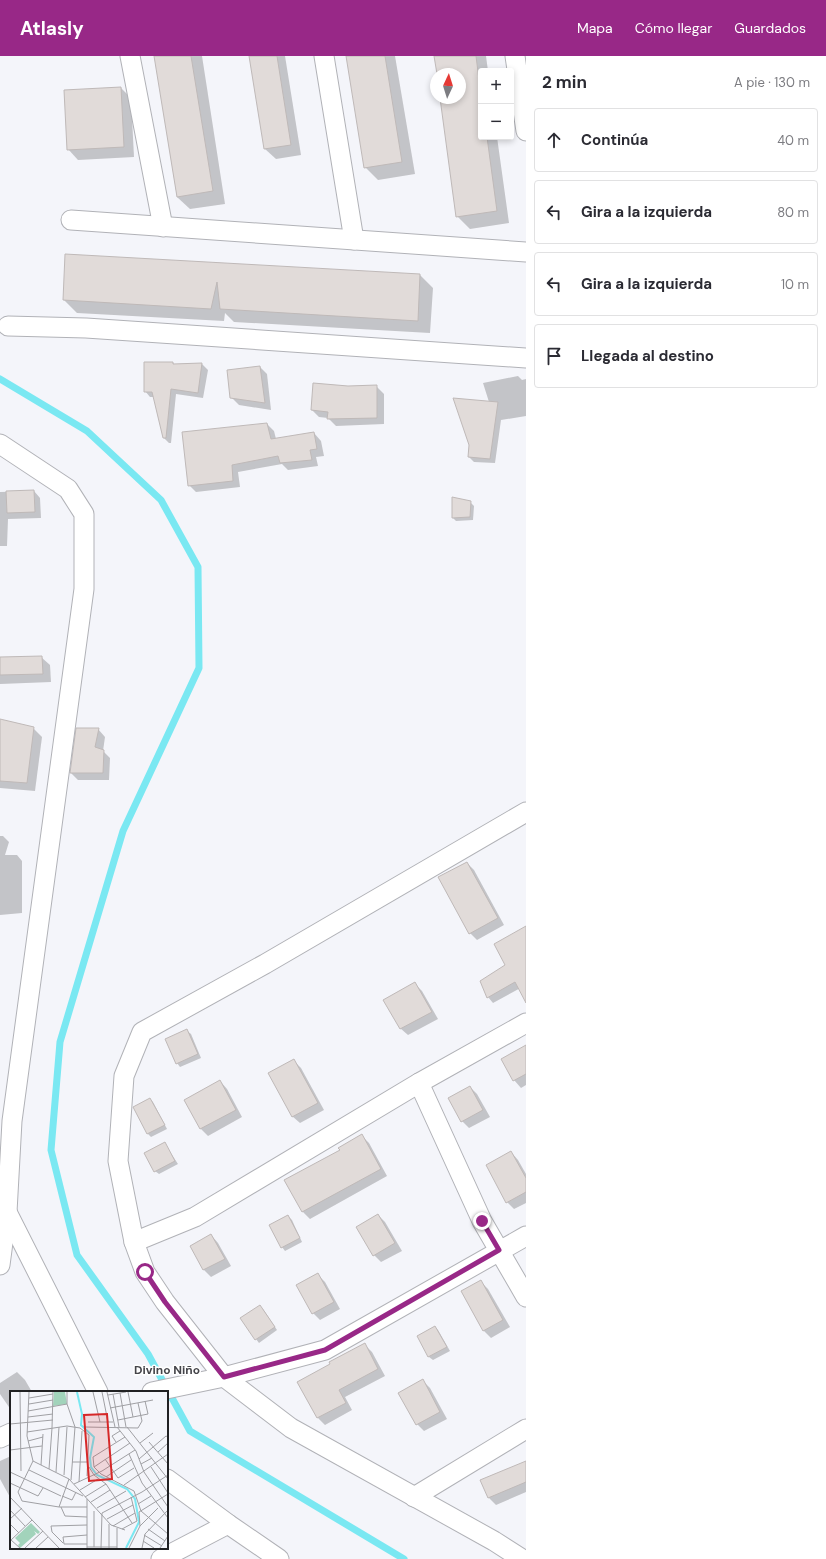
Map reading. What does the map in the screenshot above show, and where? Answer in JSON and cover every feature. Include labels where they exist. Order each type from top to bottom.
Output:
[{"type":"street","points":[[130,56],[163,227]]},
{"type":"street","points":[[324,56],[354,240]]},
{"type":"street","points":[[515,56],[526,131]]},
{"type":"street","points":[[71,220],[526,252]]},
{"type":"street","points":[[8,326],[93,329],[526,358]]},
{"type":"street","points":[[0,444],[68,490],[84,514],[84,589],[6,1121],[7,1212],[0,1265]]},
{"type":"street","points":[[522,1559],[494,1541],[291,1428],[224,1377],[165,1302],[145,1272],[134,1242],[118,1161],[124,1076],[142,1032],[265,964],[526,812]]},
{"type":"street","points":[[134,1242],[195,1217],[419,1083],[526,1023]]},
{"type":"street","points":[[419,1083],[482,1221],[526,1297]]},
{"type":"street","points":[[7,1212],[97,1391]]},
{"type":"street","points":[[157,1391],[224,1377],[325,1350],[526,1236]]},
{"type":"street","points":[[414,1497],[526,1429]]},
{"type":"street","points":[[0,1438],[10,1433]]},
{"type":"street","points":[[168,1480],[279,1559]]},
{"type":"street","points":[[161,1559],[228,1524]]},
{"type":"building","points":[[154,56],[191,56],[213,191],[177,197]]},
{"type":"building","points":[[249,56],[277,56],[291,145],[264,149]]},
{"type":"building","points":[[346,56],[385,56],[402,162],[364,168]]},
{"type":"building","points":[[434,56],[476,56],[478,72],[478,140],[487,140],[497,211],[456,217],[441,104],[466,104],[466,68],[436,68]]},
{"type":"building","points":[[121,87],[124,147],[67,150],[64,90]]},
{"type":"building","points":[[65,254],[420,274],[418,321],[220,309],[217,282],[211,309],[63,300]]},
{"type":"building","points":[[144,362],[173,362],[173,364],[202,363],[198,393],[171,389],[166,438],[163,438],[152,392],[144,392]]},
{"type":"building","points":[[260,366],[265,403],[230,398],[227,370]]},
{"type":"building","points":[[313,383],[348,386],[377,385],[377,418],[327,419],[328,412],[311,410]]},
{"type":"building","points":[[453,398],[498,402],[490,459],[468,457],[469,445]]},
{"type":"building","points":[[267,423],[271,439],[314,432],[317,449],[310,450],[312,460],[280,463],[278,456],[232,465],[233,481],[188,486],[182,432]]},
{"type":"building","points":[[34,490],[35,512],[7,513],[6,491]]},
{"type":"building","points":[[452,497],[471,501],[470,517],[452,518]]},
{"type":"building","points":[[42,656],[43,674],[0,675],[0,657]]},
{"type":"building","points":[[0,719],[34,727],[27,783],[0,781]]},
{"type":"building","points":[[76,728],[99,728],[95,747],[104,750],[103,773],[70,773]]},
{"type":"building","points":[[467,862],[498,918],[469,934],[438,877]]},
{"type":"building","points":[[526,926],[526,1003],[515,982],[487,998],[480,981],[505,965],[494,944]]},
{"type":"building","points":[[415,982],[432,1012],[400,1029],[383,1000]]},
{"type":"building","points":[[187,1029],[198,1054],[176,1064],[165,1039]]},
{"type":"building","points":[[526,1045],[526,1074],[513,1081],[501,1059]]},
{"type":"building","points":[[294,1059],[318,1103],[292,1117],[268,1073]]},
{"type":"building","points":[[220,1080],[236,1110],[200,1129],[184,1100]]},
{"type":"building","points":[[470,1086],[483,1110],[461,1122],[448,1098]]},
{"type":"building","points":[[150,1098],[165,1125],[147,1134],[133,1107]]},
{"type":"building","points":[[362,1134],[381,1169],[302,1212],[284,1180],[340,1150],[338,1148]]},
{"type":"building","points":[[165,1142],[175,1161],[154,1172],[144,1153]]},
{"type":"building","points":[[511,1151],[526,1178],[526,1192],[506,1203],[486,1165]]},
{"type":"building","points":[[378,1214],[395,1243],[373,1256],[356,1227]]},
{"type":"building","points":[[288,1215],[300,1238],[281,1248],[269,1225]]},
{"type":"building","points":[[211,1234],[225,1259],[203,1270],[190,1246]]},
{"type":"building","points":[[318,1273],[334,1302],[312,1314],[296,1285]]},
{"type":"building","points":[[481,1280],[503,1320],[483,1331],[461,1291]]},
{"type":"building","points":[[260,1305],[275,1327],[255,1340],[240,1318]]},
{"type":"building","points":[[435,1326],[447,1347],[428,1357],[417,1336]]},
{"type":"building","points":[[365,1343],[378,1369],[339,1390],[346,1403],[317,1418],[297,1382],[330,1364],[329,1362]]},
{"type":"building","points":[[423,1379],[440,1412],[416,1425],[398,1393]]},
{"type":"building","points":[[526,1461],[526,1482],[488,1498],[480,1480]]},
{"type":"waterway","points":[[0,379],[87,431],[161,500],[198,567],[199,668],[123,831],[60,1042],[51,1150],[77,1255],[148,1354],[190,1431],[404,1559]]},
{"type":"district","name":"Divino Niño","points":[[167,1370]]},
{"type":"route","points":[[145,1272],[165,1302],[224,1377],[325,1350],[499,1250],[482,1221]]}]
